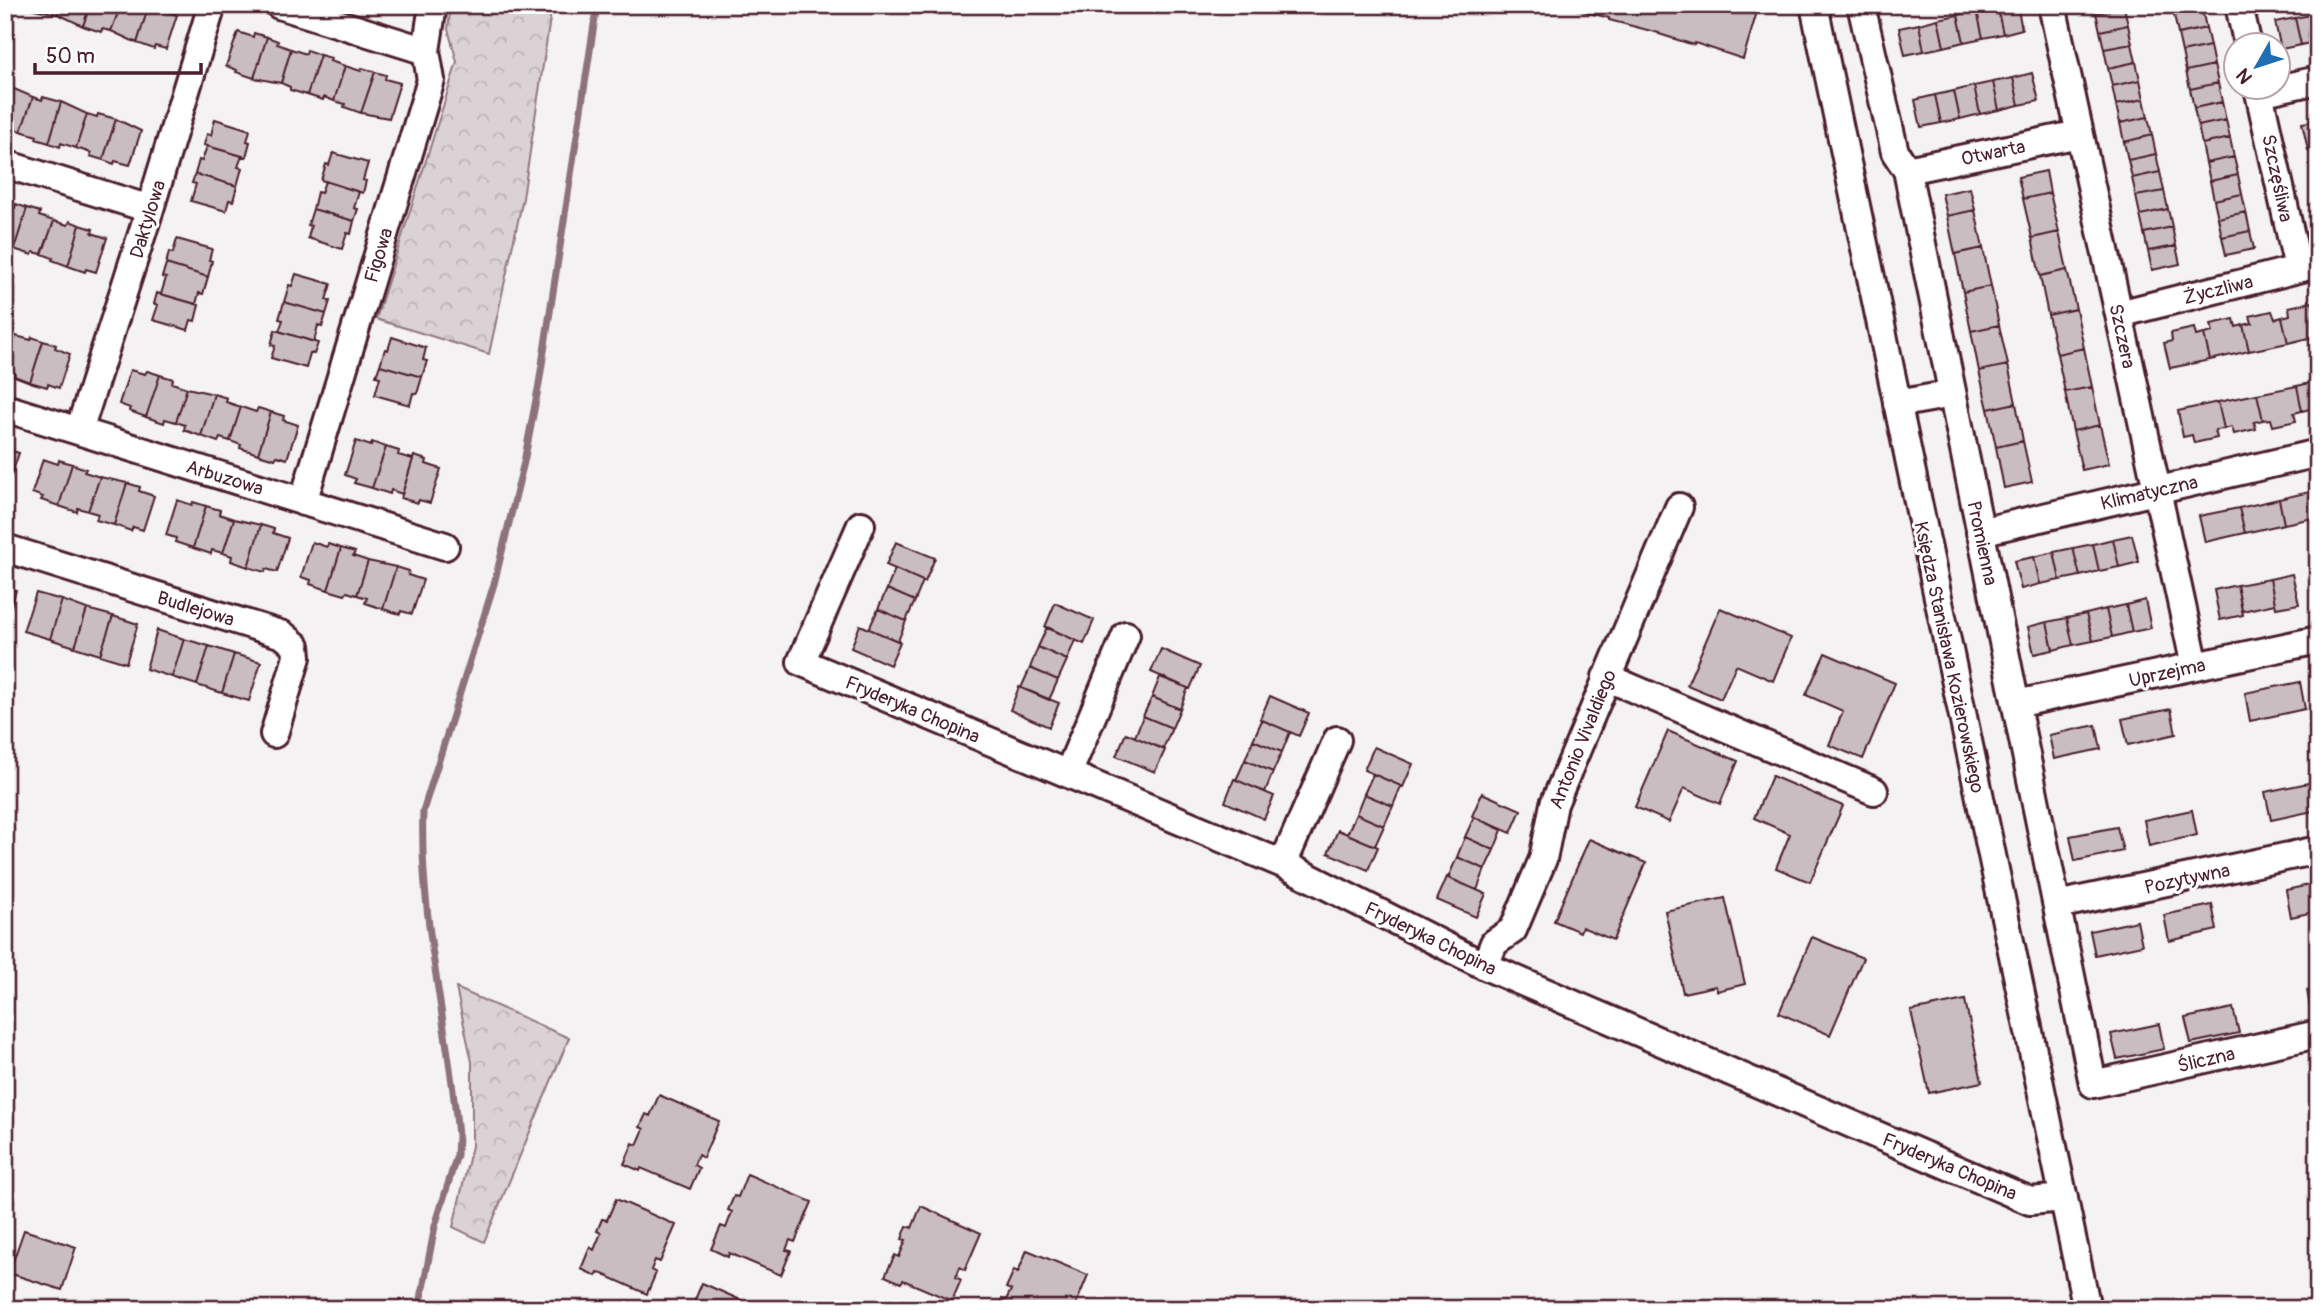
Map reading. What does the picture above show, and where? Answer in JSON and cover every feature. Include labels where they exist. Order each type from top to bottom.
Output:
[{"type":"street","name":"Daktylowa","points":[[79,431],[212,5]]},
{"type":"street","points":[[279,5],[426,51]]},
{"type":"street","name":"Figowa","points":[[303,502],[431,80],[426,51],[433,5]]},
{"type":"street","name":"Księdza Stanisława Kozierowskiego","points":[[1814,5],[2087,1309]]},
{"type":"street","name":"Promienna","points":[[1861,5],[1895,152],[1907,170],[2094,1084]]},
{"type":"street","name":"Szczera","points":[[2052,5],[2195,666]]},
{"type":"street","points":[[2239,5],[2245,32]]},
{"type":"street","points":[[2292,84],[2318,80]]},
{"type":"street","name":"Szczęśliwa","points":[[2262,102],[2308,266]]},
{"type":"street","name":"Otwarta","points":[[1907,170],[2079,134]]},
{"type":"street","points":[[5,164],[150,209]]},
{"type":"street","name":"Życzliwa","points":[[2119,314],[2308,266]]},
{"type":"street","points":[[1897,404],[1952,394]]},
{"type":"street","name":"Arbuzowa","points":[[5,408],[445,546]]},
{"type":"street","name":"Klimatyczna","points":[[1980,531],[2318,453]]},
{"type":"street","name":"Antonio Vivaldiego","points":[[1485,966],[1494,943],[1513,930],[1543,859],[1554,804],[1679,507]]},
{"type":"street","name":"Fryderyka Chopina","points":[[861,525],[801,662],[1283,864],[1485,966],[2030,1201],[2064,1198]]},
{"type":"street","name":"Budlejowa","points":[[5,548],[283,635],[296,646],[297,657],[274,734]]},
{"type":"street","points":[[1068,774],[1126,635]]},
{"type":"street","name":"Uprzejma","points":[[2016,704],[2318,640]]},
{"type":"street","points":[[1606,677],[1874,792]]},
{"type":"street","points":[[1283,864],[1337,740]]},
{"type":"street","name":"Pozytywna","points":[[2057,905],[2318,850]]},
{"type":"street","name":"Śliczna","points":[[2094,1084],[2318,1034]]},
{"type":"green space","points":[[451,5],[552,5],[523,198],[489,354],[376,319],[457,62],[448,29]]},
{"type":"green space","points":[[456,988],[569,1038],[484,1242],[453,1227],[472,1146],[472,1062]]},
{"type":"building","points":[[30,5],[61,5],[58,14],[29,8]]},
{"type":"building","points":[[61,5],[90,5],[83,26],[58,14]]},
{"type":"building","points":[[90,5],[121,5],[111,31],[102,29],[101,32],[83,26]]},
{"type":"building","points":[[121,5],[149,5],[137,43],[111,31]]},
{"type":"building","points":[[149,5],[163,6],[161,10],[177,15],[166,49],[155,46],[154,49],[137,43]]},
{"type":"building","points":[[1560,5],[1759,5],[1743,59]]},
{"type":"building","points":[[2017,5],[2022,29],[2003,34],[1997,7]]},
{"type":"building","points":[[2094,5],[2123,5],[2124,7],[2096,13]]},
{"type":"building","points":[[2172,5],[2201,5],[2202,9],[2174,15]]},
{"type":"building","points":[[1997,7],[2003,34],[1983,38],[1977,11]]},
{"type":"building","points":[[2124,7],[2128,25],[2100,31],[2096,13]]},
{"type":"building","points":[[2202,9],[2206,28],[2178,34],[2174,15]]},
{"type":"building","points":[[1977,11],[1983,38],[1964,42],[1958,15]]},
{"type":"building","points":[[2315,14],[2318,41],[2301,45],[2295,18]]},
{"type":"building","points":[[1958,15],[1964,42],[1944,47],[1938,19]]},
{"type":"building","points":[[2295,18],[2301,45],[2292,47],[2292,32],[2277,32],[2275,22]]},
{"type":"building","points":[[1938,19],[1944,47],[1924,51],[1919,24]]},
{"type":"building","points":[[1919,24],[1924,51],[1905,55],[1899,28]]},
{"type":"building","points":[[2128,25],[2132,44],[2104,49],[2100,31]]},
{"type":"building","points":[[2206,28],[2210,46],[2182,52],[2178,34]]},
{"type":"building","points":[[238,32],[253,37],[254,33],[267,37],[254,78],[226,66]]},
{"type":"building","points":[[267,37],[291,49],[281,83],[254,78]]},
{"type":"building","points":[[2132,44],[2136,62],[2108,68],[2104,49]]},
{"type":"building","points":[[2210,46],[2214,65],[2186,71],[2182,52]]},
{"type":"building","points":[[291,49],[306,54],[307,50],[320,55],[307,95],[290,90],[290,87],[281,83]]},
{"type":"building","points":[[320,55],[345,66],[334,101],[307,95]]},
{"type":"building","points":[[2136,62],[2140,80],[2112,86],[2108,68]]},
{"type":"building","points":[[2214,65],[2218,83],[2190,89],[2186,71]]},
{"type":"building","points":[[345,66],[375,72],[361,113],[334,101]]},
{"type":"building","points":[[375,72],[386,75],[385,79],[400,83],[389,118],[361,113]]},
{"type":"building","points":[[2032,73],[2039,101],[2019,105],[2013,78]]},
{"type":"building","points":[[2013,78],[2019,105],[1999,110],[1993,82]]},
{"type":"building","points":[[2140,80],[2144,99],[2116,105],[2112,86]]},
{"type":"building","points":[[1993,82],[1999,110],[1980,114],[1974,86]]},
{"type":"building","points":[[2218,83],[2222,102],[2194,108],[2190,89]]},
{"type":"building","points":[[7,86],[33,97],[21,131],[7,127],[5,131]]},
{"type":"building","points":[[1974,86],[1980,114],[1960,119],[1954,91]]},
{"type":"building","points":[[1954,91],[1960,119],[1941,123],[1935,95]]},
{"type":"building","points":[[1935,95],[1941,123],[1921,127],[1915,100]]},
{"type":"building","points":[[33,97],[61,102],[49,143],[21,131]]},
{"type":"building","points":[[2144,99],[2148,117],[2120,123],[2116,105]]},
{"type":"building","points":[[61,102],[87,114],[76,148],[61,143],[60,147],[49,143]]},
{"type":"building","points":[[2222,102],[2226,120],[2198,126],[2194,108]]},
{"type":"building","points":[[87,114],[116,119],[103,160],[76,148]]},
{"type":"building","points":[[2148,117],[2152,135],[2124,142],[2120,123]]},
{"type":"building","points":[[116,119],[141,131],[130,165],[103,160]]},
{"type":"building","points":[[215,119],[250,130],[246,157],[204,145],[207,134],[211,135]]},
{"type":"building","points":[[2226,120],[2230,138],[2202,144],[2198,126]]},
{"type":"building","points":[[2318,120],[2318,148],[2308,150],[2302,123]]},
{"type":"building","points":[[2152,135],[2156,154],[2128,160],[2124,142]]},
{"type":"building","points":[[2230,138],[2234,157],[2206,163],[2202,144]]},
{"type":"building","points":[[207,146],[242,156],[238,167],[242,168],[237,186],[195,174]]},
{"type":"building","points":[[333,153],[368,163],[363,180],[366,181],[363,193],[321,180]]},
{"type":"building","points":[[2156,154],[2160,172],[2132,178],[2128,160]]},
{"type":"building","points":[[2234,157],[2238,175],[2210,181],[2206,163]]},
{"type":"building","points":[[2046,171],[2050,193],[2023,199],[2018,177]]},
{"type":"building","points":[[2160,172],[2164,191],[2136,196],[2132,178]]},
{"type":"building","points":[[195,174],[237,186],[233,201],[229,200],[226,211],[191,201],[196,184],[192,183]]},
{"type":"building","points":[[2238,175],[2242,194],[2214,200],[2210,181]]},
{"type":"building","points":[[325,181],[359,192],[354,208],[358,209],[354,221],[313,209],[317,192],[321,193]]},
{"type":"building","points":[[1970,188],[1975,210],[1947,216],[1942,194]]},
{"type":"building","points":[[2164,191],[2168,209],[2140,215],[2136,196]]},
{"type":"building","points":[[2050,193],[2059,232],[2032,238],[2023,199]]},
{"type":"building","points":[[2242,194],[2246,212],[2218,218],[2214,200]]},
{"type":"building","points":[[16,204],[27,208],[14,249],[5,246],[5,205],[15,208]]},
{"type":"building","points":[[27,208],[54,221],[42,254],[33,252],[32,255],[14,249]]},
{"type":"building","points":[[313,209],[354,221],[351,234],[347,233],[342,249],[308,238],[311,226],[308,225]]},
{"type":"building","points":[[2168,209],[2172,227],[2144,233],[2140,215]]},
{"type":"building","points":[[1975,210],[1983,248],[1955,254],[1947,216]]},
{"type":"building","points":[[2246,212],[2250,231],[2222,237],[2218,218]]},
{"type":"building","points":[[54,221],[68,225],[70,221],[80,225],[68,266],[42,254]]},
{"type":"building","points":[[80,225],[107,238],[96,272],[86,269],[85,272],[68,266]]},
{"type":"building","points":[[2172,227],[2176,246],[2148,251],[2144,233]]},
{"type":"building","points":[[2250,231],[2254,249],[2226,255],[2222,237]]},
{"type":"building","points":[[2059,232],[2067,270],[2040,276],[2032,238]]},
{"type":"building","points":[[177,239],[212,249],[208,277],[166,264]]},
{"type":"building","points":[[2176,246],[2180,264],[2152,270],[2148,251]]},
{"type":"building","points":[[1983,248],[1991,286],[1963,292],[1955,254]]},
{"type":"building","points":[[166,264],[208,277],[203,294],[199,293],[196,304],[161,294],[166,278],[162,277]]},
{"type":"building","points":[[2067,270],[2076,309],[2048,315],[2040,276]]},
{"type":"building","points":[[296,274],[331,284],[326,300],[330,301],[326,314],[284,302],[289,285],[292,286]]},
{"type":"building","points":[[1991,286],[1999,325],[1971,331],[1963,292]]},
{"type":"building","points":[[157,293],[199,305],[195,321],[191,320],[188,330],[153,320],[158,305],[154,304]]},
{"type":"building","points":[[284,302],[326,314],[322,327],[318,325],[314,342],[279,331]]},
{"type":"building","points":[[2312,302],[2314,310],[2318,309],[2318,336],[2288,343],[2282,317],[2290,315],[2289,307]]},
{"type":"building","points":[[2076,309],[2084,348],[2057,354],[2048,315]]},
{"type":"building","points":[[2272,311],[2275,319],[2282,317],[2288,343],[2249,351],[2243,325],[2252,323],[2250,316]]},
{"type":"building","points":[[2234,319],[2236,327],[2243,325],[2249,351],[2210,360],[2204,334],[2213,332],[2211,324]]},
{"type":"building","points":[[1999,325],[2008,365],[1979,371],[1971,331]]},
{"type":"building","points":[[2194,328],[2196,336],[2204,334],[2210,360],[2170,368],[2164,343],[2172,341],[2171,333]]},
{"type":"building","points":[[275,330],[318,343],[314,354],[310,353],[306,368],[271,358],[275,346],[271,345]]},
{"type":"building","points":[[5,333],[16,336],[5,367]]},
{"type":"building","points":[[16,336],[43,341],[30,382],[5,370]]},
{"type":"building","points":[[392,337],[426,348],[423,360],[427,361],[422,377],[380,365]]},
{"type":"building","points":[[43,341],[70,354],[59,388],[30,382]]},
{"type":"building","points":[[2084,348],[2092,387],[2065,392],[2057,354]]},
{"type":"building","points":[[380,365],[422,377],[417,394],[413,393],[410,405],[375,395],[380,377],[376,376]]},
{"type":"building","points":[[2008,365],[2016,403],[1988,409],[1979,371]]},
{"type":"building","points":[[130,370],[160,375],[146,417],[119,404]]},
{"type":"building","points":[[160,375],[187,388],[176,422],[165,419],[164,423],[146,417]]},
{"type":"building","points":[[2318,381],[2318,416],[2312,417],[2310,409],[2302,411],[2297,386]]},
{"type":"building","points":[[2297,386],[2302,411],[2294,413],[2296,421],[2273,426],[2271,419],[2263,420],[2257,394]]},
{"type":"building","points":[[2092,387],[2100,425],[2073,431],[2065,392]]},
{"type":"building","points":[[187,388],[214,394],[201,436],[184,430],[185,425],[176,422]]},
{"type":"building","points":[[214,394],[241,407],[230,441],[220,438],[218,442],[201,436]]},
{"type":"building","points":[[2257,394],[2263,420],[2254,422],[2256,429],[2234,434],[2232,427],[2224,429],[2218,402]]},
{"type":"building","points":[[2218,402],[2224,429],[2215,430],[2217,438],[2194,443],[2192,435],[2183,437],[2178,411]]},
{"type":"building","points":[[2016,403],[2023,441],[1996,447],[1988,409]]},
{"type":"building","points":[[241,407],[256,412],[258,408],[271,412],[258,454],[240,448],[241,445],[230,441]]},
{"type":"building","points":[[271,412],[298,425],[287,459],[258,454]]},
{"type":"building","points":[[2100,425],[2109,464],[2082,470],[2073,431]]},
{"type":"building","points":[[356,441],[371,446],[372,442],[386,447],[372,488],[354,483],[356,479],[345,475]]},
{"type":"building","points":[[2023,441],[2032,482],[2004,488],[1996,447]]},
{"type":"building","points":[[386,447],[399,451],[398,455],[413,459],[402,494],[391,490],[390,494],[372,488]]},
{"type":"building","points":[[5,449],[19,453],[7,488],[5,487]]},
{"type":"building","points":[[414,456],[441,469],[430,503],[401,498]]},
{"type":"building","points":[[43,459],[58,464],[59,460],[72,464],[59,506],[41,500],[43,497],[32,493]]},
{"type":"building","points":[[72,464],[86,469],[84,472],[100,477],[88,511],[78,508],[77,512],[59,506]]},
{"type":"building","points":[[100,477],[127,483],[114,525],[96,520],[98,514],[88,511]]},
{"type":"building","points":[[127,483],[154,496],[143,530],[133,527],[131,531],[114,525]]},
{"type":"building","points":[[2318,490],[2318,517],[2284,524],[2279,499]]},
{"type":"building","points":[[2279,499],[2284,524],[2245,533],[2239,508]]},
{"type":"building","points":[[177,500],[206,506],[193,548],[175,542],[176,538],[166,535]]},
{"type":"building","points":[[206,506],[220,510],[219,514],[234,519],[223,553],[212,550],[211,554],[193,548]]},
{"type":"building","points":[[2239,508],[2245,533],[2205,542],[2199,516]]},
{"type":"building","points":[[234,519],[261,525],[248,567],[231,561],[232,556],[223,553]]},
{"type":"building","points":[[261,525],[288,538],[277,572],[248,567]]},
{"type":"building","points":[[2132,535],[2139,562],[2119,567],[2113,539]]},
{"type":"building","points":[[2113,539],[2119,567],[2099,571],[2093,544]]},
{"type":"building","points":[[312,542],[341,548],[328,590],[310,584],[311,580],[301,577]]},
{"type":"building","points":[[896,542],[935,558],[925,582],[886,565]]},
{"type":"building","points":[[2093,544],[2099,571],[2080,576],[2073,548]]},
{"type":"building","points":[[341,548],[355,552],[353,556],[368,561],[357,595],[328,590]]},
{"type":"building","points":[[2073,548],[2080,576],[2060,580],[2054,552]]},
{"type":"building","points":[[2054,552],[2060,580],[2040,584],[2034,557]]},
{"type":"building","points":[[2034,557],[2040,584],[2021,589],[2014,561]]},
{"type":"building","points":[[368,561],[396,567],[383,609],[365,603],[367,598],[357,595]]},
{"type":"building","points":[[396,567],[423,580],[412,614],[383,609]]},
{"type":"building","points":[[895,569],[923,581],[915,601],[887,589]]},
{"type":"building","points":[[2292,574],[2299,604],[2276,608],[2270,579]]},
{"type":"building","points":[[2270,579],[2275,604],[2242,611],[2237,585]]},
{"type":"building","points":[[2237,585],[2243,615],[2220,620],[2214,590]]},
{"type":"building","points":[[5,586],[16,590],[6,623],[5,623]]},
{"type":"building","points":[[887,589],[915,601],[906,621],[878,609]]},
{"type":"building","points":[[36,593],[62,600],[50,639],[23,631]]},
{"type":"building","points":[[62,600],[87,609],[75,647],[50,639]]},
{"type":"building","points":[[2145,600],[2151,628],[2132,632],[2126,605]]},
{"type":"building","points":[[1055,603],[1094,620],[1084,644],[1045,627]]},
{"type":"building","points":[[2126,605],[2132,632],[2112,637],[2106,609]]},
{"type":"building","points":[[1720,608],[1791,638],[1773,681],[1736,665],[1721,699],[1687,685]]},
{"type":"building","points":[[87,609],[113,616],[100,655],[75,647]]},
{"type":"building","points":[[878,609],[906,621],[898,641],[869,629]]},
{"type":"building","points":[[2106,609],[2112,637],[2093,641],[2086,614]]},
{"type":"building","points":[[2086,614],[2093,641],[2073,645],[2067,618]]},
{"type":"building","points":[[113,616],[138,624],[126,663],[100,655]]},
{"type":"building","points":[[2067,618],[2073,645],[2053,650],[2047,622]]},
{"type":"building","points":[[2047,622],[2053,650],[2034,654],[2028,627]]},
{"type":"building","points":[[860,625],[900,642],[890,665],[851,648]]},
{"type":"building","points":[[1047,627],[1075,640],[1067,660],[1038,647]]},
{"type":"building","points":[[157,630],[184,639],[172,677],[146,669]]},
{"type":"building","points":[[184,639],[209,646],[197,685],[172,677]]},
{"type":"building","points":[[209,646],[234,654],[222,693],[197,685]]},
{"type":"building","points":[[1038,647],[1067,660],[1058,680],[1030,668]]},
{"type":"building","points":[[1161,649],[1200,666],[1190,689],[1151,672]]},
{"type":"building","points":[[1825,653],[1895,683],[1863,759],[1829,745],[1843,711],[1806,695]]},
{"type":"building","points":[[234,654],[261,662],[249,701],[222,693]]},
{"type":"building","points":[[1030,668],[1058,680],[1049,700],[1021,688]]},
{"type":"building","points":[[1160,677],[1188,688],[1180,709],[1152,697]]},
{"type":"building","points":[[2300,682],[2305,709],[2250,721],[2245,693]]},
{"type":"building","points":[[1019,687],[1059,703],[1049,727],[1010,710]]},
{"type":"building","points":[[1270,696],[1309,713],[1299,736],[1260,719]]},
{"type":"building","points":[[1152,697],[1180,709],[1172,728],[1143,716]]},
{"type":"building","points":[[2171,709],[2176,734],[2128,745],[2122,719]]},
{"type":"building","points":[[1143,716],[1172,728],[1163,749],[1135,737]]},
{"type":"building","points":[[1262,720],[1290,732],[1282,752],[1253,740]]},
{"type":"building","points":[[2096,725],[2101,749],[2054,759],[2049,735]]},
{"type":"building","points":[[1668,731],[1738,761],[1720,804],[1684,788],[1669,822],[1635,807]]},
{"type":"building","points":[[1126,733],[1165,750],[1155,772],[1116,756]]},
{"type":"building","points":[[1253,740],[1282,752],[1273,772],[1245,760]]},
{"type":"building","points":[[1374,747],[1413,764],[1403,787],[1364,770]]},
{"type":"building","points":[[1245,760],[1273,772],[1265,792],[1236,780]]},
{"type":"building","points":[[1373,774],[1401,786],[1393,806],[1364,794]]},
{"type":"building","points":[[1772,776],[1843,806],[1810,882],[1776,868],[1790,834],[1754,818]]},
{"type":"building","points":[[1234,779],[1274,796],[1264,819],[1225,802]]},
{"type":"building","points":[[2318,781],[2318,810],[2271,820],[2265,792]]},
{"type":"building","points":[[1482,793],[1521,810],[1511,833],[1472,816]]},
{"type":"building","points":[[1364,794],[1393,806],[1384,826],[1356,814]]},
{"type":"building","points":[[2192,810],[2197,835],[2149,846],[2144,820]]},
{"type":"building","points":[[1356,814],[1384,826],[1375,846],[1347,834]]},
{"type":"building","points":[[1474,817],[1502,830],[1494,850],[1465,837]]},
{"type":"building","points":[[2117,827],[2123,851],[2075,861],[2070,836]]},
{"type":"building","points":[[1338,830],[1378,847],[1368,870],[1328,853]]},
{"type":"building","points":[[1465,837],[1494,850],[1485,869],[1457,857]]},
{"type":"building","points":[[1589,839],[1646,863],[1613,940],[1582,927],[1580,932],[1554,921]]},
{"type":"building","points":[[1457,857],[1485,869],[1477,890],[1448,878]]},
{"type":"building","points":[[1447,877],[1486,894],[1476,917],[1437,900]]},
{"type":"building","points":[[2318,883],[2318,911],[2291,917],[2286,890]]},
{"type":"building","points":[[1725,898],[1745,984],[1717,991],[1716,986],[1683,993],[1665,911]]},
{"type":"building","points":[[2212,905],[2217,930],[2169,941],[2164,915]]},
{"type":"building","points":[[2137,921],[2142,945],[2095,955],[2090,931]]},
{"type":"building","points":[[1812,937],[1863,958],[1830,1035],[1779,1013]]},
{"type":"building","points":[[2318,988],[2318,1017],[2312,1018],[2307,990]]},
{"type":"building","points":[[1965,1000],[1982,1082],[1929,1093],[1911,1011]]},
{"type":"building","points":[[2233,1008],[2239,1033],[2191,1043],[2185,1018]]},
{"type":"building","points":[[2159,1024],[2164,1049],[2117,1059],[2111,1034]]},
{"type":"building","points":[[659,1095],[719,1121],[703,1158],[698,1155],[694,1165],[699,1168],[690,1189],[641,1168],[640,1171],[624,1164],[633,1143],[637,1145],[644,1129],[640,1127],[646,1114],[650,1116]]},
{"type":"building","points":[[747,1174],[812,1202],[795,1242],[790,1240],[786,1250],[791,1251],[781,1275],[729,1253],[728,1257],[711,1249],[721,1226],[726,1228],[732,1212],[728,1210],[734,1196],[738,1197]]},
{"type":"building","points":[[616,1199],[676,1225],[660,1262],[655,1260],[651,1270],[656,1273],[647,1294],[598,1272],[596,1276],[581,1269],[590,1247],[594,1250],[601,1233],[597,1231],[602,1219],[607,1220]]},
{"type":"building","points":[[921,1206],[981,1233],[965,1270],[960,1267],[956,1277],[961,1280],[952,1301],[903,1280],[901,1283],[885,1276],[895,1255],[899,1257],[906,1240],[902,1239],[907,1226],[912,1228]]},
{"type":"building","points":[[24,1230],[76,1247],[62,1290],[9,1273]]},
{"type":"building","points":[[1027,1250],[1088,1275],[1074,1309],[998,1309],[1002,1299],[1006,1300],[1011,1290],[1006,1288],[1014,1270],[1018,1272]]},
{"type":"building","points":[[702,1283],[761,1309],[687,1309],[688,1305],[692,1307]]},
{"type":"waterway","points":[[419,1309],[435,1226],[457,1155],[458,1136],[430,933],[423,852],[423,811],[494,584],[524,462],[539,384],[597,5]]}]
